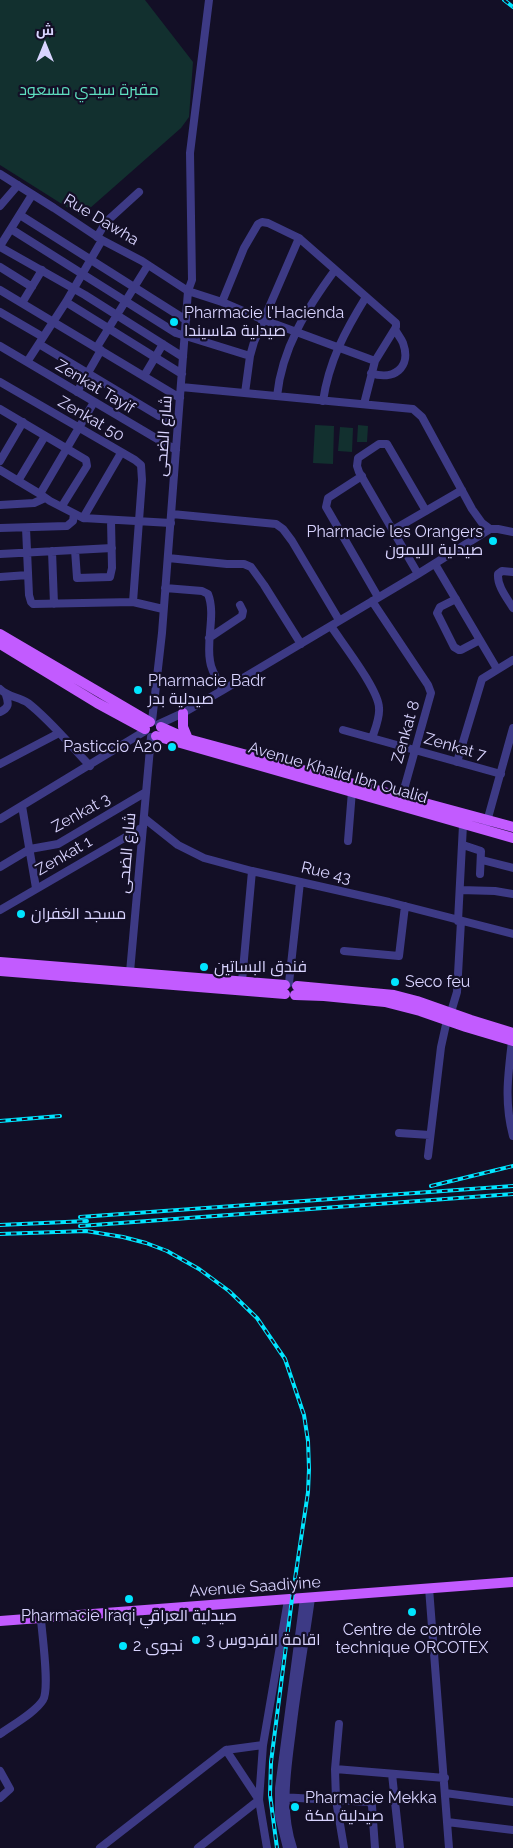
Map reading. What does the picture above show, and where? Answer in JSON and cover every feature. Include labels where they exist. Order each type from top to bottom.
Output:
[{"type":"main road","name":"Avenue Khalid Ibn Oualid","points":[[0,634],[152,728],[358,790]]},
{"type":"main road","name":"Avenue Khalid Ibn Oualid","points":[[1,646],[152,728],[272,770],[513,827]]},
{"type":"main road","points":[[183,713],[183,727],[188,739]]},
{"type":"main road","name":"Avenue Khalid Ibn Oualid","points":[[400,801],[463,824],[513,838]]},
{"type":"main road","points":[[0,962],[242,981],[290,989]]},
{"type":"main road","points":[[0,971],[349,994],[449,1016],[513,1033]]},
{"type":"main road","points":[[449,1016],[513,1041]]},
{"type":"main road","name":"Avenue Saadiyine","points":[[0,1622],[513,1582]]},
{"type":"street","name":"شارع الضحى","points":[[130,972],[152,728],[158,683],[188,291],[192,280],[190,153],[210,0]]},
{"type":"street","name":"Rue Dawha","points":[[0,174],[99,239],[148,265],[188,291],[222,302],[264,320],[374,361]]},
{"type":"street","points":[[0,206],[18,185]]},
{"type":"street","points":[[27,362],[91,260],[106,222],[140,192]]},
{"type":"street","points":[[32,195],[0,246],[74,288],[183,356]]},
{"type":"street","points":[[20,215],[186,320]]},
{"type":"street","points":[[222,302],[251,234],[258,224],[262,222],[268,223],[299,238],[397,325],[374,361],[364,404]]},
{"type":"street","points":[[11,229],[176,333],[250,356]]},
{"type":"street","points":[[245,393],[250,356],[259,329],[299,238]]},
{"type":"street","points":[[77,392],[88,373],[108,328],[148,265]]},
{"type":"street","points":[[0,267],[32,287]]},
{"type":"street","points":[[22,303],[42,270]]},
{"type":"street","points":[[277,396],[280,374],[296,332],[307,310],[336,270]]},
{"type":"street","points":[[0,290],[180,398]]},
{"type":"street","points":[[322,401],[328,371],[338,347],[366,297]]},
{"type":"street","points":[[66,302],[182,374]]},
{"type":"street","points":[[0,312],[88,373],[159,416],[178,422]]},
{"type":"street","points":[[371,373],[388,376],[394,374],[402,366],[405,356],[403,343],[395,329]]},
{"type":"street","points":[[144,376],[163,344]]},
{"type":"street","name":"Zenkat Tayif","points":[[0,346],[176,450]]},
{"type":"street","name":"Zenkat 50","points":[[0,382],[141,465],[139,521]]},
{"type":"street","points":[[181,387],[322,401],[407,407],[417,412],[422,418],[477,515],[490,529]]},
{"type":"street","points":[[0,505],[34,503],[43,496],[67,448],[94,402]]},
{"type":"street","points":[[0,410],[86,460],[88,464],[83,474],[62,506]]},
{"type":"street","points":[[0,460],[22,422]]},
{"type":"street","points":[[18,481],[45,436]]},
{"type":"street","points":[[418,574],[362,476],[357,466],[358,458],[379,444],[387,444],[426,511]]},
{"type":"street","points":[[84,518],[121,452]]},
{"type":"street","points":[[1,473],[84,518],[171,523]]},
{"type":"street","name":"Zenkat 8","points":[[362,476],[328,498],[326,507],[375,599],[430,689],[430,698],[400,801]]},
{"type":"street","points":[[393,530],[462,490]]},
{"type":"street","points":[[0,528],[70,525],[74,514]]},
{"type":"street","points":[[172,514],[276,524],[283,529],[292,541],[339,620]]},
{"type":"street","points":[[75,550],[77,578],[107,578],[112,574],[111,520]]},
{"type":"street","points":[[133,602],[139,521]]},
{"type":"street","points":[[26,528],[28,575],[32,603],[37,605],[133,602],[163,609]]},
{"type":"street","points":[[0,819],[152,728],[224,690],[436,564],[490,529],[513,532]]},
{"type":"street","points":[[0,554],[112,548]]},
{"type":"street","points":[[52,551],[54,604]]},
{"type":"street","points":[[168,558],[244,564],[251,567],[301,644]]},
{"type":"street","points":[[436,564],[497,669]]},
{"type":"street","points":[[513,572],[502,571],[498,574],[498,578],[502,590],[513,608]]},
{"type":"street","points":[[0,577],[28,575]]},
{"type":"street","points":[[166,588],[202,591],[208,594],[211,607],[209,638],[211,666],[224,690]]},
{"type":"street","points":[[456,599],[440,607],[437,613],[454,647],[461,650],[480,640]]},
{"type":"street","points":[[209,638],[241,618],[243,613],[240,605]]},
{"type":"street","points":[[331,626],[373,690],[378,702],[379,713],[372,738]]},
{"type":"street","points":[[457,762],[482,679],[513,660]]},
{"type":"street","points":[[3,692],[28,703],[90,766]]},
{"type":"street","points":[[0,712],[7,709],[8,706],[3,692]]},
{"type":"street","points":[[485,831],[513,728]]},
{"type":"street","name":"Zenkat 7","points":[[343,730],[501,774]]},
{"type":"street","points":[[0,764],[59,733]]},
{"type":"street","points":[[348,841],[358,790]]},
{"type":"street","name":"Zenkat 3","points":[[0,867],[30,849],[58,844],[146,792]]},
{"type":"street","points":[[22,806],[36,888]]},
{"type":"street","name":"Rue 43","points":[[144,818],[178,845],[195,855],[252,871],[405,906],[513,934]]},
{"type":"street","points":[[428,1156],[441,1046],[457,992],[463,824]]},
{"type":"street","name":"Zenkat 1","points":[[0,910],[143,827]]},
{"type":"street","points":[[463,845],[481,851],[480,874]]},
{"type":"street","points":[[482,860],[513,868]]},
{"type":"street","points":[[242,981],[252,871]]},
{"type":"street","points":[[290,989],[300,882]]},
{"type":"street","points":[[460,890],[495,891],[513,894]]},
{"type":"street","points":[[344,951],[399,956],[405,906]]},
{"type":"street","points":[[513,1041],[506,1088],[507,1111],[513,1136]]},
{"type":"street","points":[[399,1133],[430,1136]]},
{"type":"street","points":[[429,1588],[449,1848]]},
{"type":"street","points":[[287,1848],[279,1816],[308,1598]]},
{"type":"street","points":[[267,1848],[259,1800],[263,1745],[288,1600]]},
{"type":"street","points":[[0,1734],[36,1708],[45,1698],[46,1685],[41,1618]]},
{"type":"street","points":[[339,1724],[335,1769],[336,1800],[344,1848]]},
{"type":"street","points":[[100,1848],[226,1750],[263,1745]]},
{"type":"street","points":[[226,1750],[259,1800]]},
{"type":"street","points":[[335,1769],[445,1778]]},
{"type":"street","points":[[0,1771],[10,1789],[0,1798]]},
{"type":"street","points":[[392,1774],[400,1848]]},
{"type":"street","points":[[446,1793],[513,1802]]},
{"type":"street","points":[[282,1797],[366,1801],[371,1804],[375,1848]]},
{"type":"street","points":[[282,1797],[286,1824],[293,1848]]},
{"type":"street","points":[[198,1848],[259,1800]]},
{"type":"street","points":[[447,1822],[513,1830]]},
{"type":"green space","name":"مقبرة سيدي مسعود","points":[[0,0],[145,0],[193,62],[189,117],[181,128],[81,216],[0,165]]},
{"type":"green space","points":[[315,425],[334,426],[333,464],[313,463]]},
{"type":"green space","points":[[358,425],[368,426],[367,442],[357,442]]},
{"type":"green space","points":[[340,427],[353,428],[352,452],[338,451]]},
{"type":"railway","points":[[504,0],[513,7]]},
{"type":"railway","points":[[0,1121],[60,1116]]},
{"type":"railway","points":[[431,1186],[513,1166]]},
{"type":"railway","points":[[80,1217],[513,1186]]},
{"type":"railway","points":[[80,1226],[513,1194]]},
{"type":"railway","points":[[0,1225],[87,1221]]},
{"type":"railway","points":[[0,1234],[86,1231],[123,1237],[167,1251],[199,1269],[229,1291],[257,1318],[285,1359],[304,1415],[308,1441],[309,1469],[308,1492],[271,1762],[270,1795],[277,1848]]},
{"type":"place","name":"Pharmacie l'Hacienda صيدلية هاسيندا","points":[[174,322]]},
{"type":"place","name":"Pharmacie les Orangers صيدلية الليمون","points":[[493,541]]},
{"type":"place","name":"Pharmacie Badr صيدلية بدر","points":[[138,690]]},
{"type":"place","name":"Pasticcio A20","points":[[172,747]]},
{"type":"place","name":"مسجد الغفران","points":[[21,914]]},
{"type":"place","name":"فندق البساتين","points":[[204,967]]},
{"type":"place","name":"Seco feu","points":[[395,982]]},
{"type":"place","name":"Pharmacie Iraqi صيدلية العراقي","points":[[129,1599]]},
{"type":"place","name":"Centre de contrôle technique ORCOTEX","points":[[412,1612]]},
{"type":"place","name":"اقامة الفردوس 3","points":[[196,1640]]},
{"type":"place","name":"نجوى 2","points":[[123,1646]]},
{"type":"place","name":"Pharmacie Mekka صيدلية مكة","points":[[295,1807]]}]
